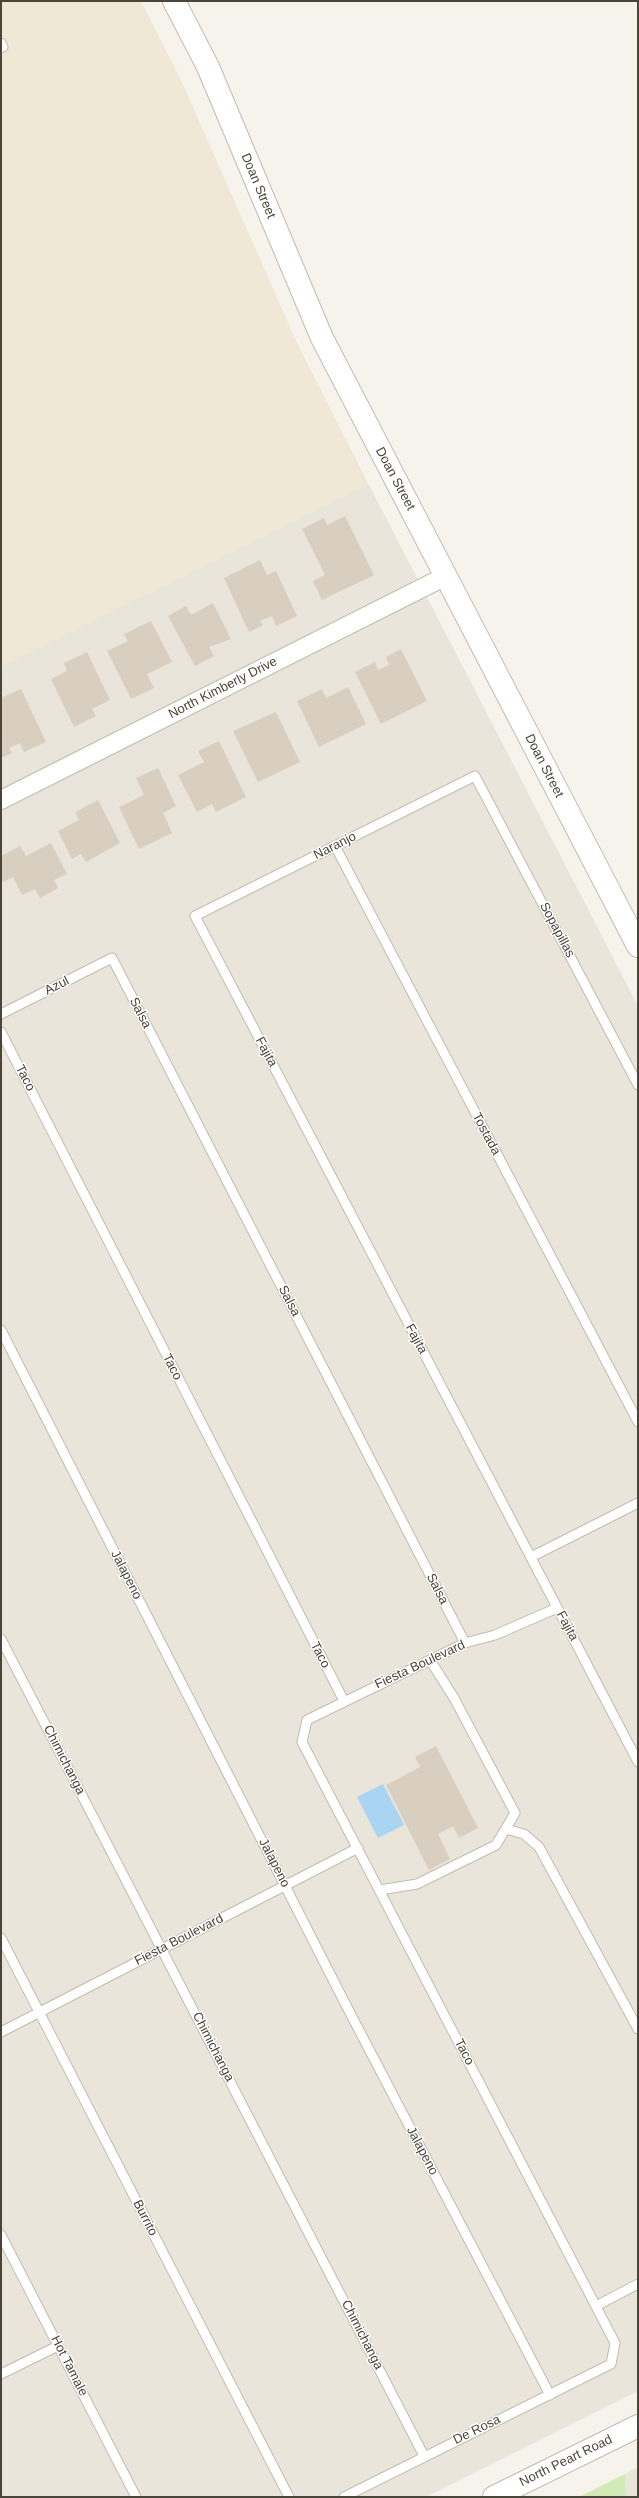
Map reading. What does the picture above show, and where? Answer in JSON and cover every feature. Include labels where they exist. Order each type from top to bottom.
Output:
[{"type":"street","name":"Doan Street","points":[[174,1],[208,67],[322,338],[638,946]]},
{"type":"street","name":"North Kimberly Drive","points":[[1,800],[446,576]]},
{"type":"street","name":"North Peart Road","points":[[494,2497],[638,2426]]},
{"type":"lane","points":[[1,43],[3,46],[1,48]]},
{"type":"lane","name":"Naranjo","points":[[194,916],[475,776]]},
{"type":"lane","name":"Sopapillas","points":[[475,776],[638,1085]]},
{"type":"lane","name":"Tostada","points":[[335,846],[638,1422]]},
{"type":"lane","name":"Fajita","points":[[194,916],[638,1762]]},
{"type":"lane","name":"Azul","points":[[1,1014],[112,958]]},
{"type":"lane","name":"Salsa","points":[[112,958],[465,1643]]},
{"type":"lane","name":"Taco","points":[[1,1032],[344,1701]]},
{"type":"lane","name":"Jalapeno","points":[[1,1330],[285,1886],[550,2395]]},
{"type":"lane","points":[[531,1557],[638,1503]]},
{"type":"lane","name":"Fiesta Boulevard","points":[[302,1742],[307,1720],[465,1643],[495,1635],[557,1608]]},
{"type":"lane","name":"Chimichanga","points":[[1,1639],[424,2456]]},
{"type":"lane","points":[[380,1890],[417,1884],[496,1846],[515,1813],[454,1698],[430,1660]]},
{"type":"lane","name":"Taco","points":[[302,1742],[615,2343],[611,2364]]},
{"type":"lane","points":[[506,1829],[524,1834],[539,1847],[638,2029]]},
{"type":"lane","name":"Fiesta Boulevard","points":[[1,2032],[358,1848]]},
{"type":"lane","name":"Burrito","points":[[1,1938],[289,2497]]},
{"type":"lane","name":"Hot Tamale","points":[[1,2235],[136,2497]]},
{"type":"lane","points":[[596,2306],[638,2284]]},
{"type":"lane","points":[[1,2374],[58,2346]]},
{"type":"lane","name":"De Rosa","points":[[344,2497],[611,2364]]},
{"type":"shaded area","points":[[1,1],[141,1],[181,80],[297,343],[368,483],[1,666]]},
{"type":"shaded area","points":[[368,483],[638,1006],[638,2391],[426,2497],[1,2497],[1,666]]},
{"type":"shaded area","points":[[638,2467],[638,2497],[626,2497],[625,2474]]},
{"type":"green space","points":[[625,2474],[626,2497],[579,2497]]},
{"type":"water","points":[[383,1784],[404,1825],[378,1838],[357,1797]]},
{"type":"building","points":[[345,516],[374,575],[322,600],[313,581],[325,575],[302,529],[324,518],[327,525]]},
{"type":"building","points":[[260,560],[267,575],[276,571],[297,616],[276,626],[272,616],[260,621],[263,625],[249,632],[224,578]]},
{"type":"building","points":[[213,603],[231,639],[209,647],[214,656],[195,666],[168,616],[186,606],[191,615]]},
{"type":"building","points":[[151,621],[172,662],[147,674],[154,688],[131,699],[107,651],[128,641],[124,634]]},
{"type":"building","points":[[401,649],[427,701],[381,724],[355,672],[375,662],[378,670],[389,665],[386,657]]},
{"type":"building","points":[[87,652],[110,700],[92,709],[96,716],[74,727],[51,679],[67,671],[64,663]]},
{"type":"building","points":[[348,687],[366,724],[319,747],[297,701],[322,689],[326,698]]},
{"type":"building","points":[[21,689],[46,742],[24,752],[20,743],[9,748],[12,753],[1,758],[1,698]]},
{"type":"building","points":[[276,712],[300,762],[258,782],[233,731]]},
{"type":"building","points":[[219,741],[246,797],[216,812],[212,804],[197,812],[178,775],[204,762],[198,751]]},
{"type":"building","points":[[158,768],[176,806],[163,813],[172,833],[139,849],[119,807],[144,795],[136,778]]},
{"type":"building","points":[[98,800],[120,843],[86,862],[81,854],[72,859],[58,831],[79,820],[75,812]]},
{"type":"building","points":[[51,843],[67,874],[54,880],[58,888],[40,898],[35,889],[22,895],[13,877],[3,882],[1,877],[1,856],[20,846],[26,856]]},
{"type":"building","points":[[436,1746],[478,1828],[459,1838],[453,1826],[438,1834],[450,1859],[429,1870],[386,1785],[420,1767],[415,1757]]}]
